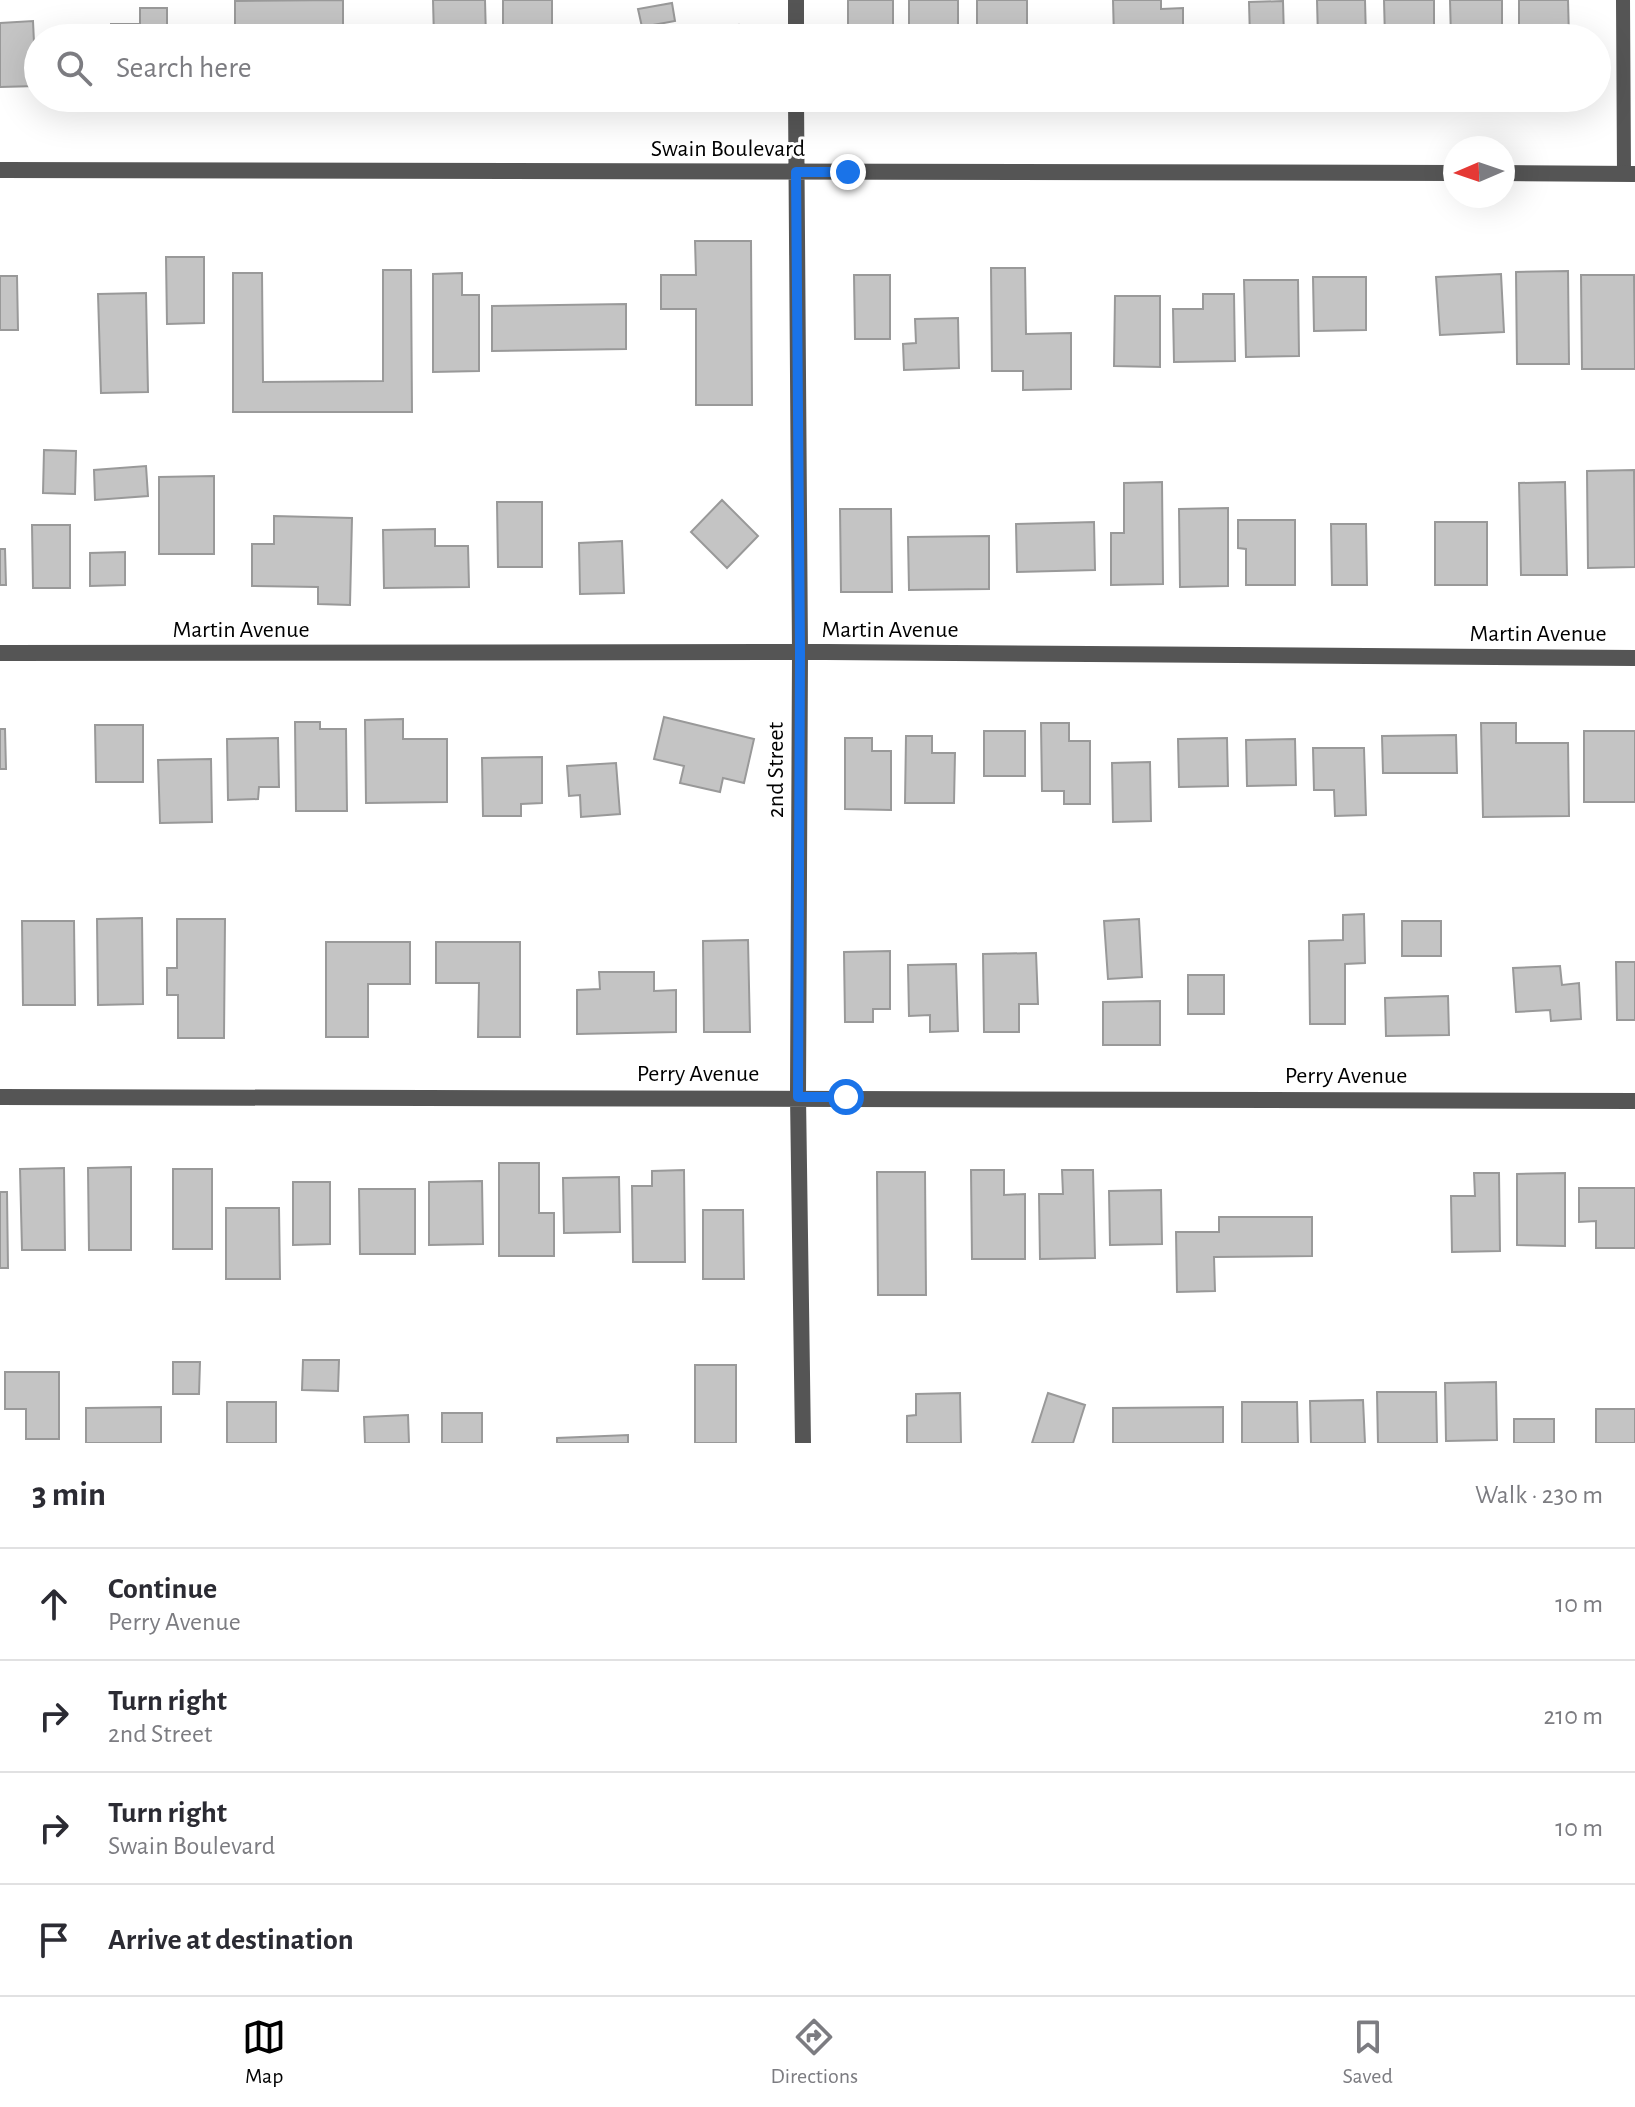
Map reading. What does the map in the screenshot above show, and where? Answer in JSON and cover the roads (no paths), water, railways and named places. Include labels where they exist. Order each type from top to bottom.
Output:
[{"type":"street","points":[[796,0],[796,24]]},
{"type":"street","name":"2nd Street","points":[[796,112],[800,652],[798,1097],[803,1443]]},
{"type":"street","name":"Swain Boulevard","points":[[0,170],[1443,173]]},
{"type":"street","points":[[1515,173],[1630,174]]},
{"type":"street","name":"Martin Avenue","points":[[0,653],[800,652],[1635,658]]},
{"type":"street","name":"Perry Avenue","points":[[0,1097],[1635,1101]]},
{"type":"lane","points":[[1623,0],[1630,174]]}]
